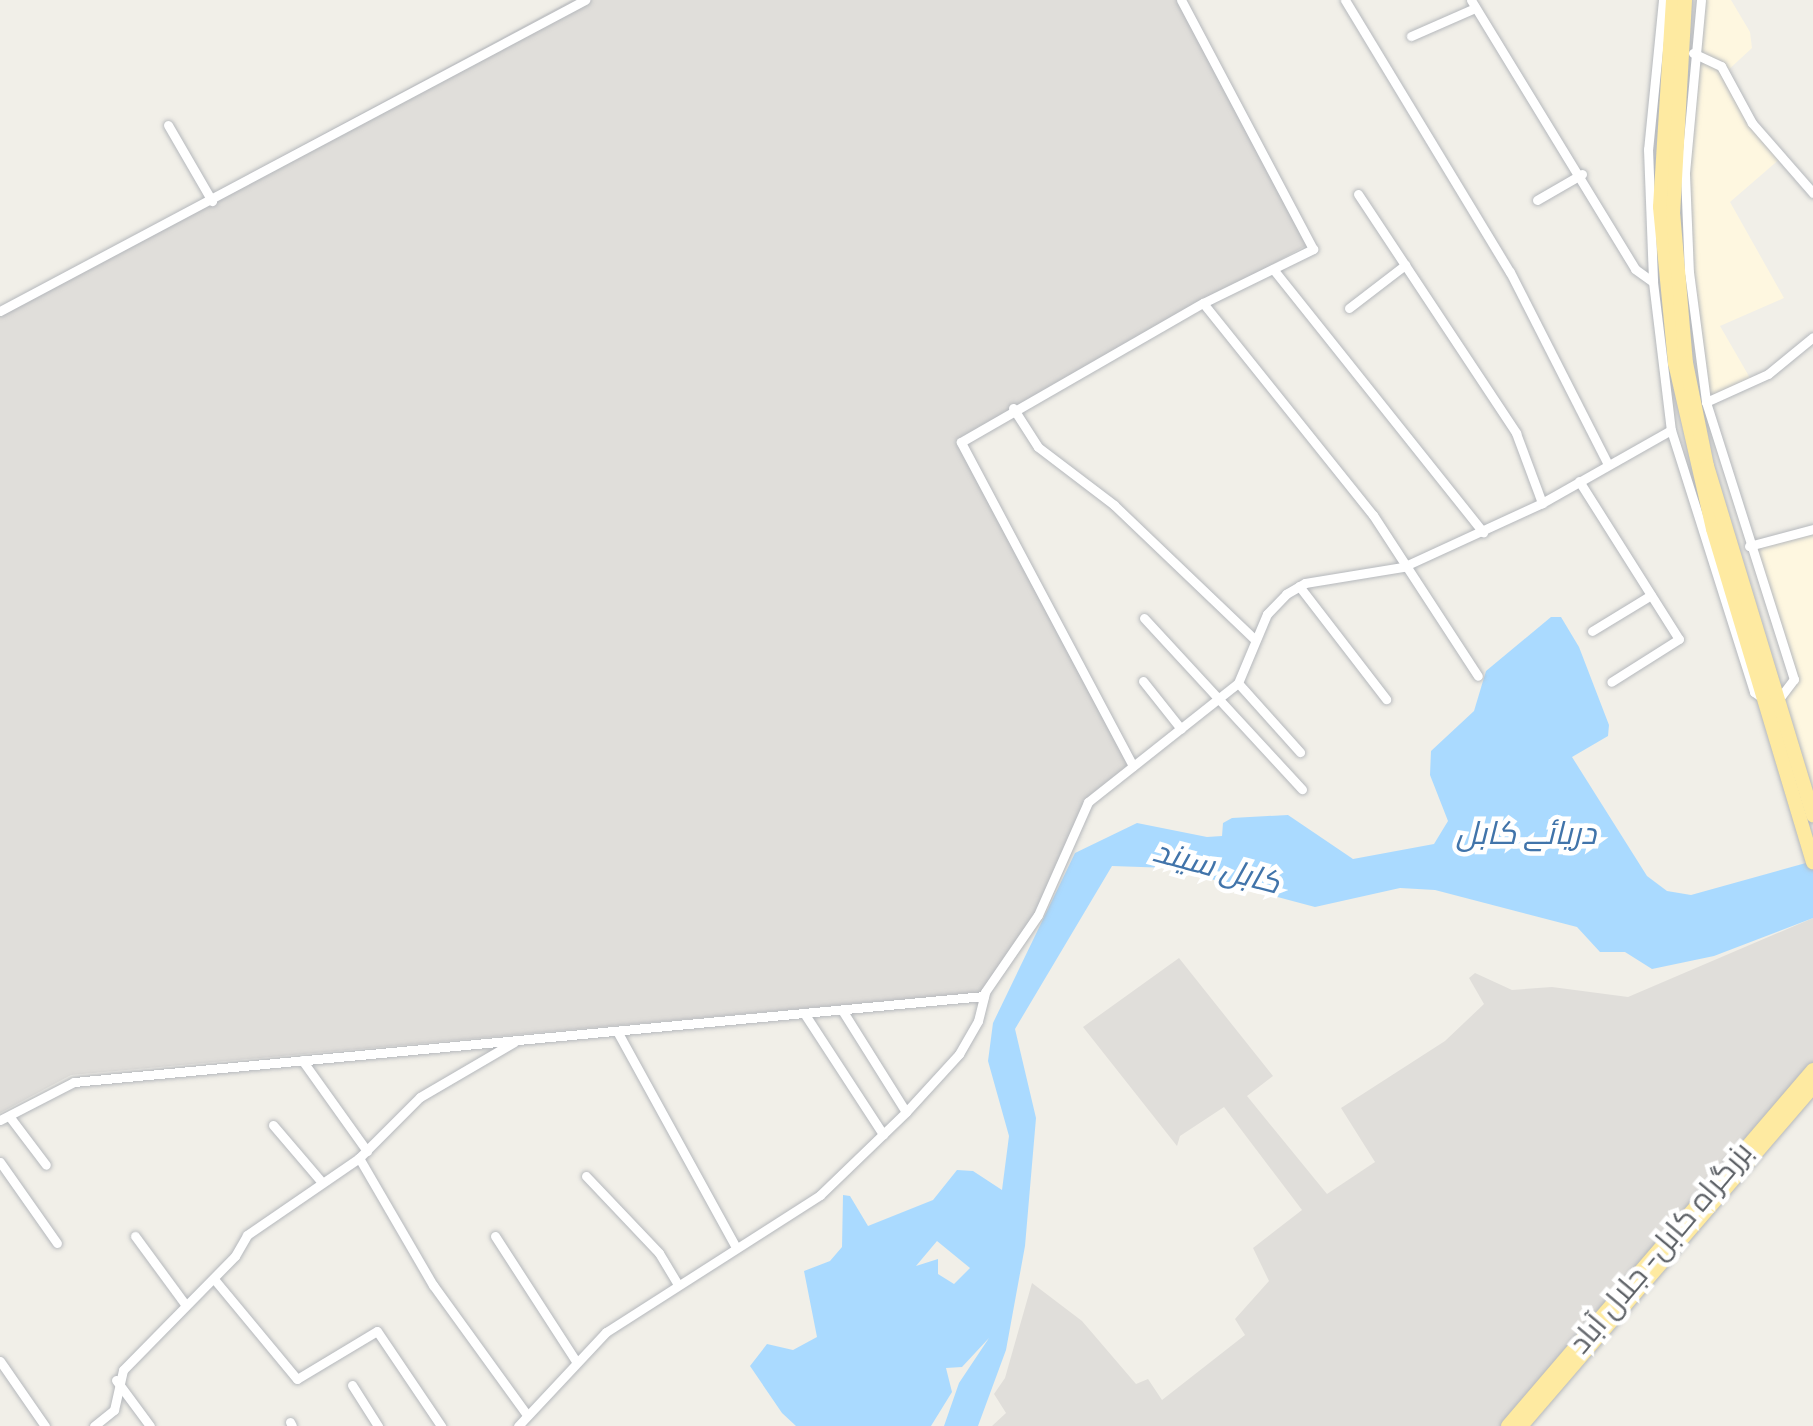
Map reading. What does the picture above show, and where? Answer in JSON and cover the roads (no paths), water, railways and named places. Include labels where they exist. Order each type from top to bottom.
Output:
[{"type":"highway","points":[[1674,0],[1661,148],[1662,312],[1698,474],[1813,815]]},
{"type":"highway","points":[[1685,0],[1680,238],[1707,466],[1775,699],[1811,856]]},
{"type":"highway","name":"بزرگراه کابل- جلال آباد","points":[[1521,1426],[1813,1070]]},
{"type":"highway","name":"بزرگراه کابل- جلال آباد","points":[[1508,1426],[1744,1154],[1813,1086]]},
{"type":"street","points":[[0,311],[212,201],[567,4],[585,0]]},
{"type":"street","points":[[1133,766],[962,446],[962,439],[1312,245],[1180,0]]},
{"type":"street","points":[[1344,0],[1510,272],[1608,464]]},
{"type":"street","points":[[1663,0],[1648,149],[1654,282],[1662,312],[1671,430],[1754,692],[1775,699],[1794,679],[1706,402],[1686,296]]},
{"type":"street","points":[[1680,238],[1700,0]]},
{"type":"street","points":[[1411,36],[1473,4],[1548,130],[1582,174],[1635,269],[1654,282]]},
{"type":"street","points":[[1693,54],[1721,66],[1752,123],[1813,194]]},
{"type":"street","points":[[168,124],[212,201]]},
{"type":"street","points":[[1538,200],[1582,174]]},
{"type":"street","points":[[1358,194],[1516,433],[1542,503]]},
{"type":"street","points":[[1349,308],[1406,265]]},
{"type":"street","points":[[1274,269],[1483,532]]},
{"type":"street","points":[[1203,303],[1372,515],[1478,676]]},
{"type":"street","points":[[1706,402],[1768,374],[1813,337]]},
{"type":"street","points":[[1013,408],[1038,447],[1114,506],[1254,640]]},
{"type":"street","points":[[518,1426],[576,1361],[677,1283],[820,1196],[906,1112],[959,1054],[978,1021],[984,996],[1038,915],[1088,802],[1238,683],[1266,614],[1299,586],[1403,567],[1483,532],[1671,430]]},
{"type":"street","points":[[1579,482],[1679,640],[1610,682]]},
{"type":"street","points":[[1749,546],[1813,529]]},
{"type":"street","points":[[1299,586],[1386,699]]},
{"type":"street","points":[[1592,631],[1651,594]]},
{"type":"street","points":[[1144,618],[1302,790]]},
{"type":"street","points":[[1143,681],[1182,729]]},
{"type":"street","points":[[1238,683],[1300,752]]},
{"type":"street","points":[[46,1164],[4,1118],[74,1082],[984,996]]},
{"type":"street","points":[[842,1010],[906,1112]]},
{"type":"street","points":[[804,1014],[883,1134]]},
{"type":"street","points":[[617,1031],[734,1246]]},
{"type":"street","points":[[94,1426],[114,1410],[116,1380],[185,1304],[214,1279],[247,1235],[320,1180],[363,1154],[420,1097],[516,1040]]},
{"type":"street","points":[[302,1060],[363,1154],[433,1285],[528,1415]]},
{"type":"street","points":[[273,1125],[320,1180]]},
{"type":"street","points":[[0,1162],[57,1243]]},
{"type":"street","points":[[586,1176],[659,1253],[677,1283]]},
{"type":"street","points":[[135,1236],[185,1304]]},
{"type":"street","points":[[495,1236],[576,1361]]},
{"type":"street","points":[[214,1279],[297,1379],[377,1331],[441,1426]]},
{"type":"street","points":[[0,1361],[45,1426]]},
{"type":"street","points":[[116,1380],[150,1426]]},
{"type":"street","points":[[352,1386],[378,1426]]},
{"type":"water","name":"دریائے کابل","points":[[1551,617],[1561,617],[1579,647],[1609,725],[1608,736],[1572,757],[1647,876],[1667,891],[1691,895],[1813,861],[1813,918],[1714,956],[1652,969],[1625,952],[1600,952],[1577,927],[1435,890],[1400,888],[1315,907],[1170,868],[1112,866],[1015,1029],[1036,1118],[1025,1246],[1006,1350],[978,1426],[944,1426],[959,1383],[989,1338],[962,1367],[946,1368],[952,1392],[931,1426],[796,1426],[782,1413],[750,1366],[767,1344],[793,1350],[817,1337],[804,1271],[830,1261],[842,1247],[843,1195],[850,1196],[868,1226],[933,1200],[957,1170],[973,1171],[1002,1190],[1009,1136],[988,1061],[993,1023],[1075,853],[1137,823],[1207,837],[1222,836],[1223,823],[1232,818],[1288,815],[1353,859],[1434,844],[1448,821],[1430,775],[1431,751],[1474,711],[1486,671]],"holes":[[[937,1241],[970,1268],[954,1284],[938,1274],[938,1259],[916,1266]]]},
{"type":"water label","name":"کابل سيند","points":[[1217,866]]}]
